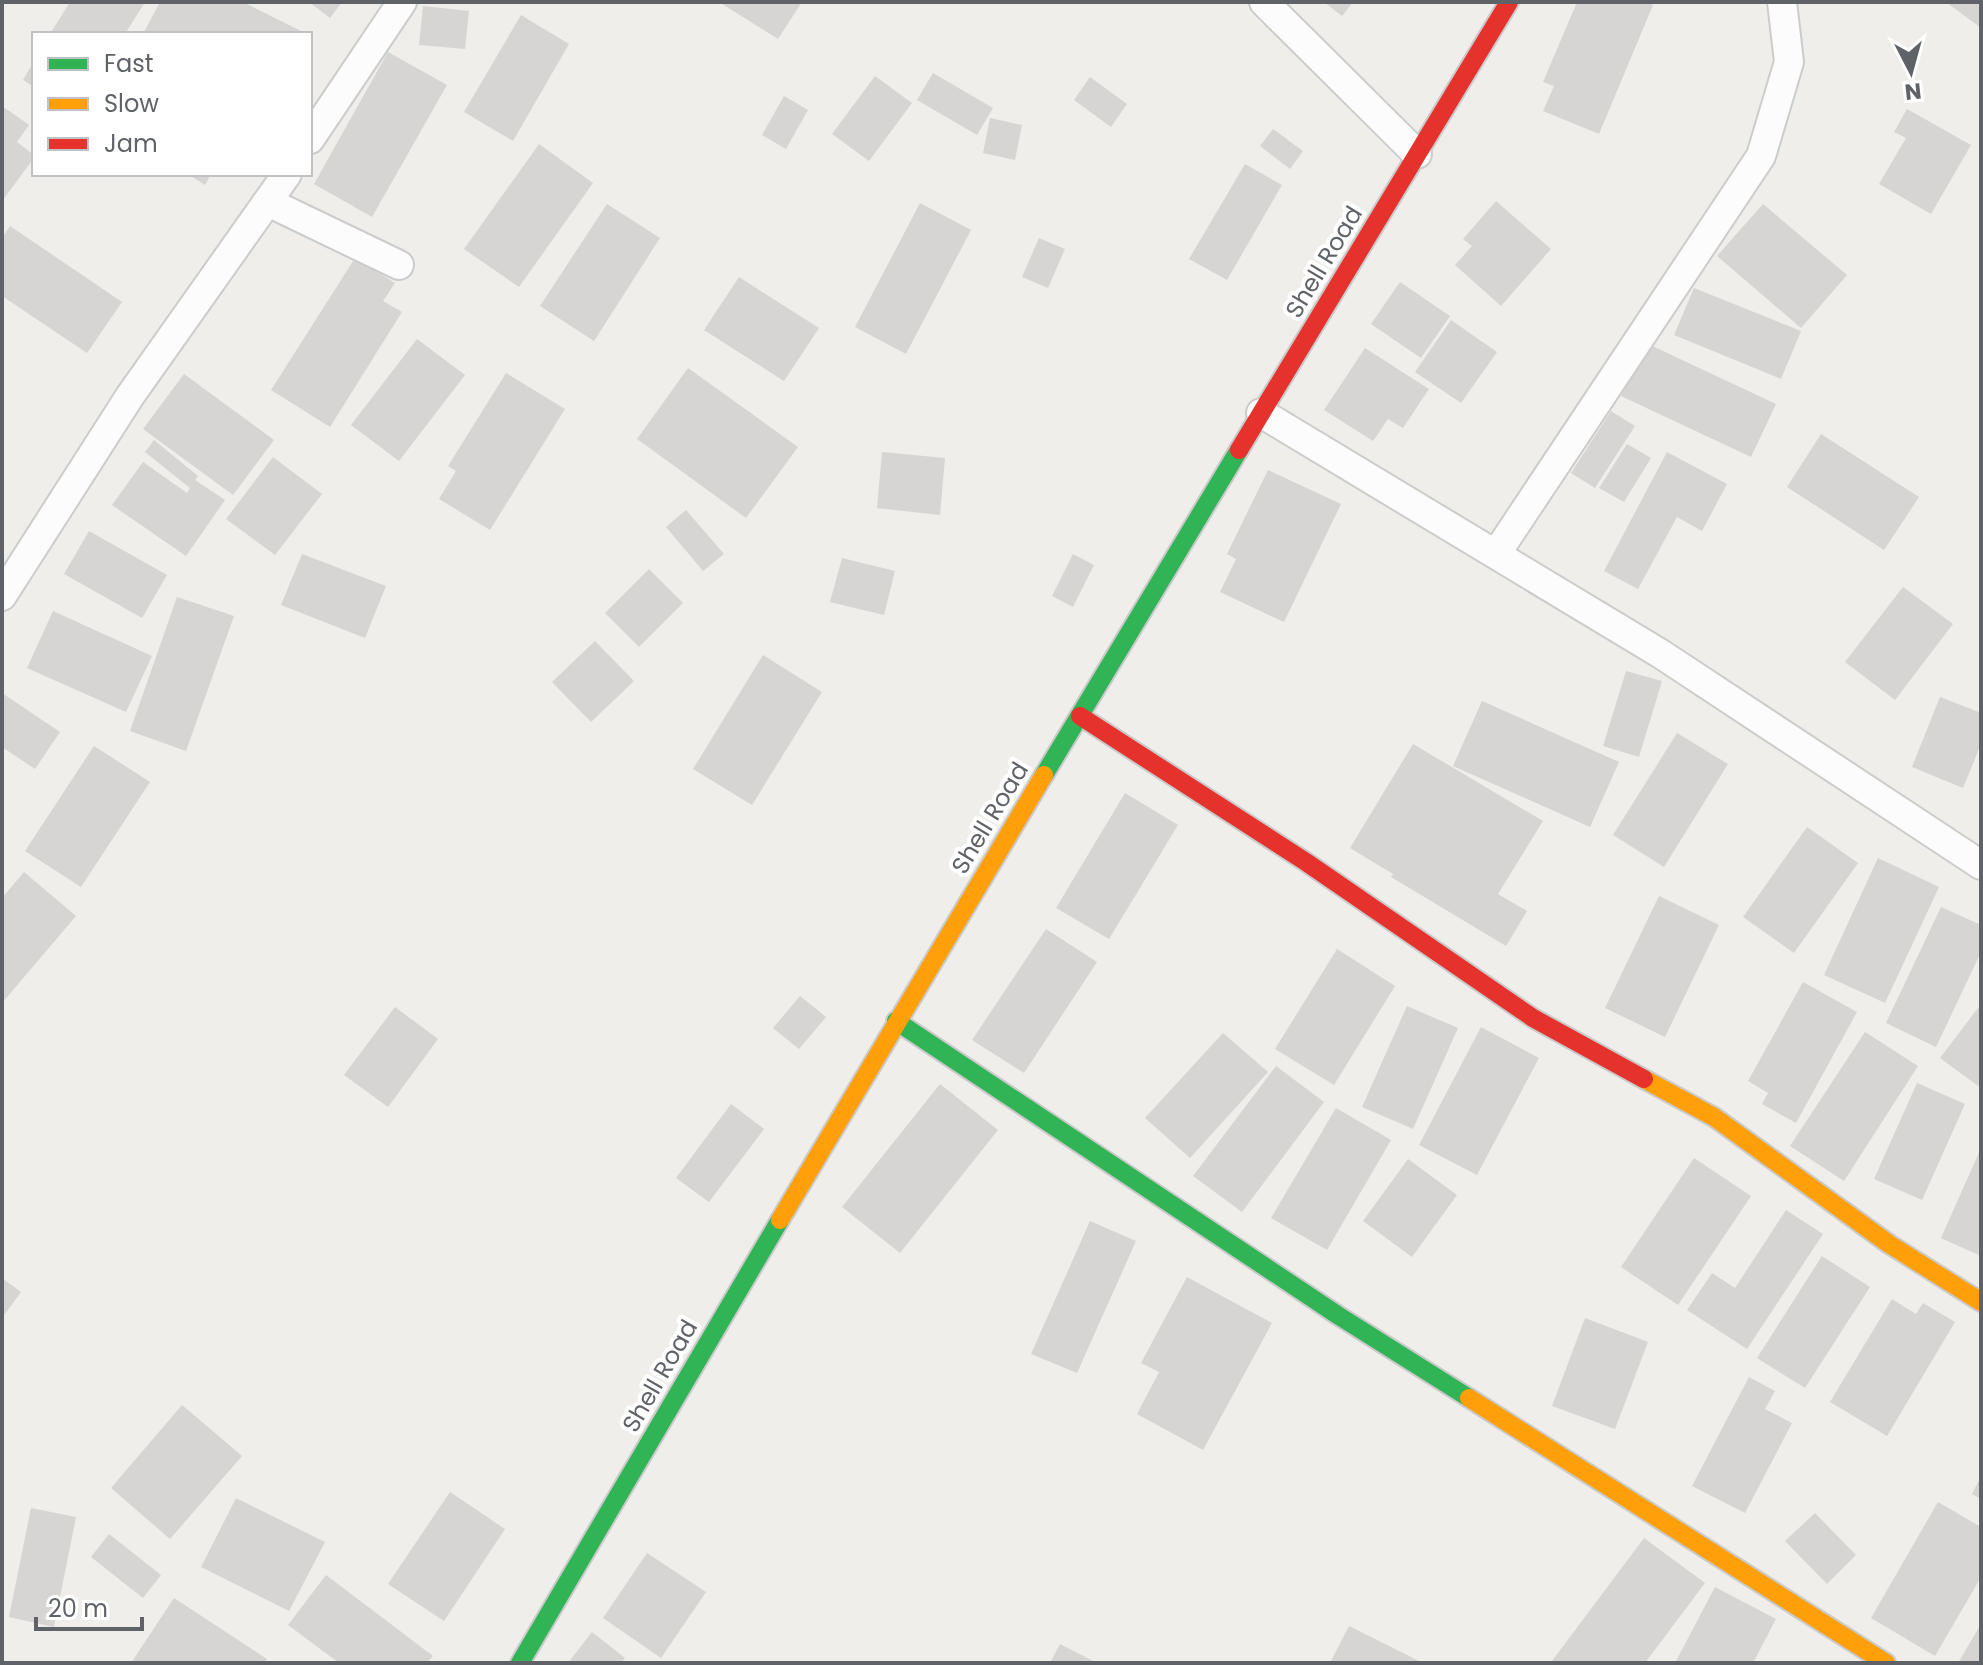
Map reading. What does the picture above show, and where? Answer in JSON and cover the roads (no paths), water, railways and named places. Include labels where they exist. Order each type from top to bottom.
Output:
[{"type":"street","points":[[312,136],[402,2]]},
{"type":"street","points":[[1264,2],[1417,154]]},
{"type":"street","name":"Shell Road","points":[[520,1663],[896,1021],[1509,2]]},
{"type":"street","points":[[1496,554],[1761,156],[1789,62],[1782,2]]},
{"type":"street","points":[[2,596],[130,396],[286,176]]},
{"type":"street","points":[[268,202],[399,265]]},
{"type":"street","points":[[1261,413],[1661,654],[1981,865]]},
{"type":"street","points":[[1080,716],[1306,862],[1533,1018],[1714,1117],[1889,1244],[1981,1302]]},
{"type":"street","points":[[896,1021],[1339,1316],[1886,1663]]}]
